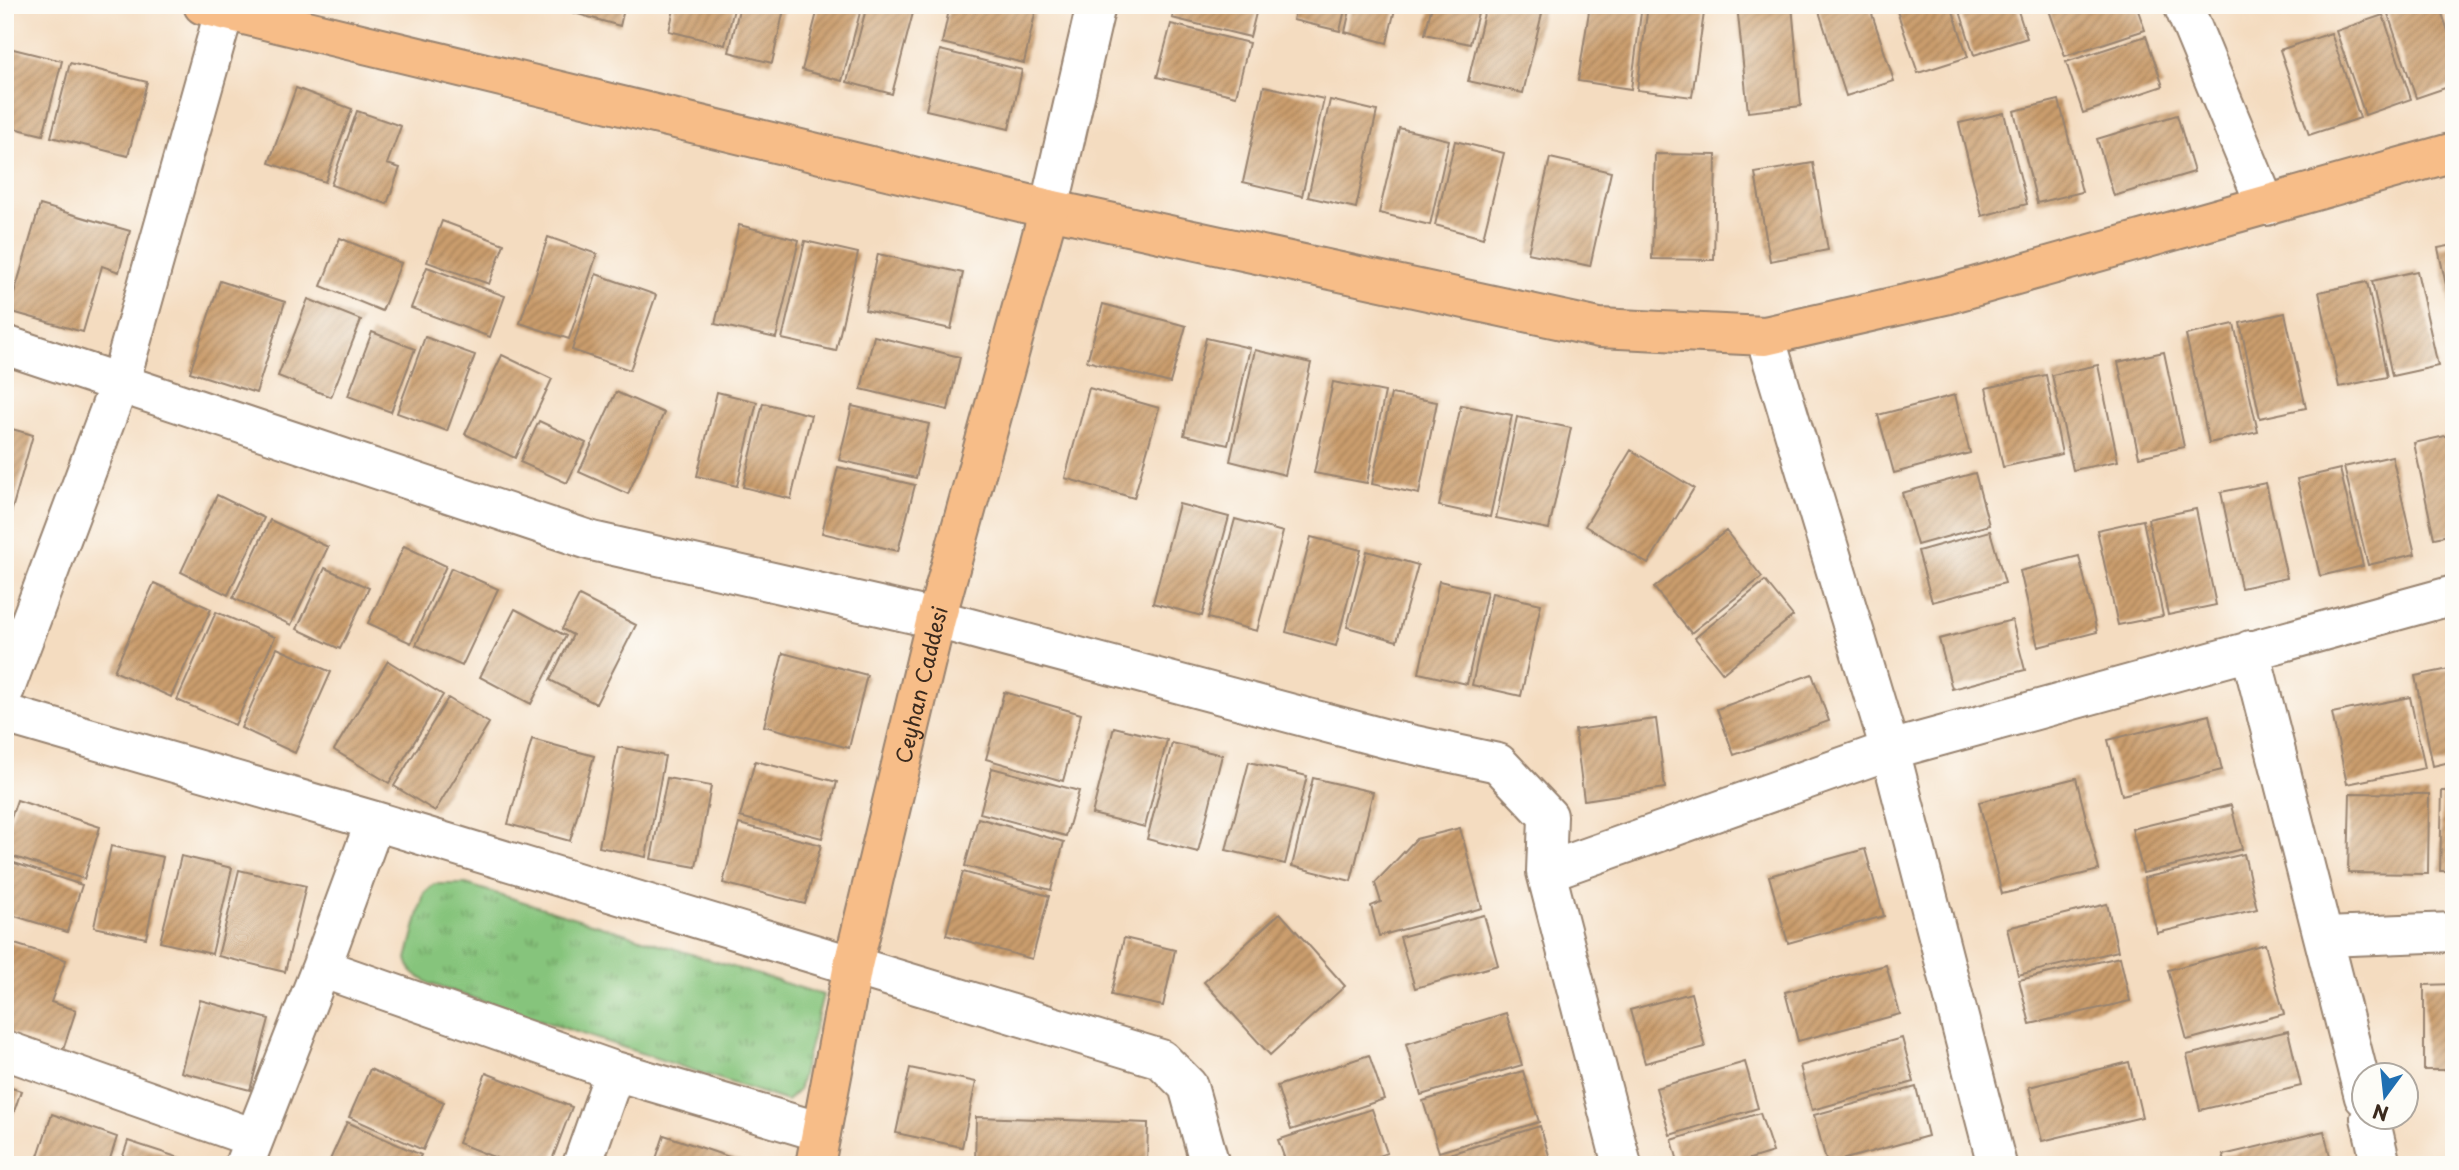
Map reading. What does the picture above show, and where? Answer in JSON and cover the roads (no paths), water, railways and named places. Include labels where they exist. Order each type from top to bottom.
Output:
[{"type":"main road","points":[[218,7],[1049,209],[1599,328],[1765,336],[1945,296],[2454,152]]},
{"type":"main road","name":"Ceyhan Caddesi","points":[[818,1149],[853,965],[936,619],[1049,209]]},
{"type":"street","points":[[1049,209],[1096,5]]},
{"type":"street","points":[[2183,5],[2266,206]]},
{"type":"street","points":[[5,689],[120,382],[218,7]]},
{"type":"street","points":[[1765,336],[1890,750],[1997,1165]]},
{"type":"street","points":[[5,345],[592,541],[936,619],[1387,739],[1498,762],[1548,816],[1546,872],[1622,1165]]},
{"type":"street","points":[[1546,872],[1890,750],[2454,595]]},
{"type":"street","points":[[2249,650],[2355,1062]]},
{"type":"street","points":[[5,714],[375,821],[1161,1059],[1188,1086],[1210,1165]]},
{"type":"street","points":[[5,1050],[249,1151],[375,821]]},
{"type":"street","points":[[2325,937],[2454,932]]},
{"type":"street","points":[[321,968],[615,1071],[818,1149]]},
{"type":"street","points":[[582,1165],[615,1071]]},
{"type":"street","points":[[2373,1132],[2381,1165]]}]
